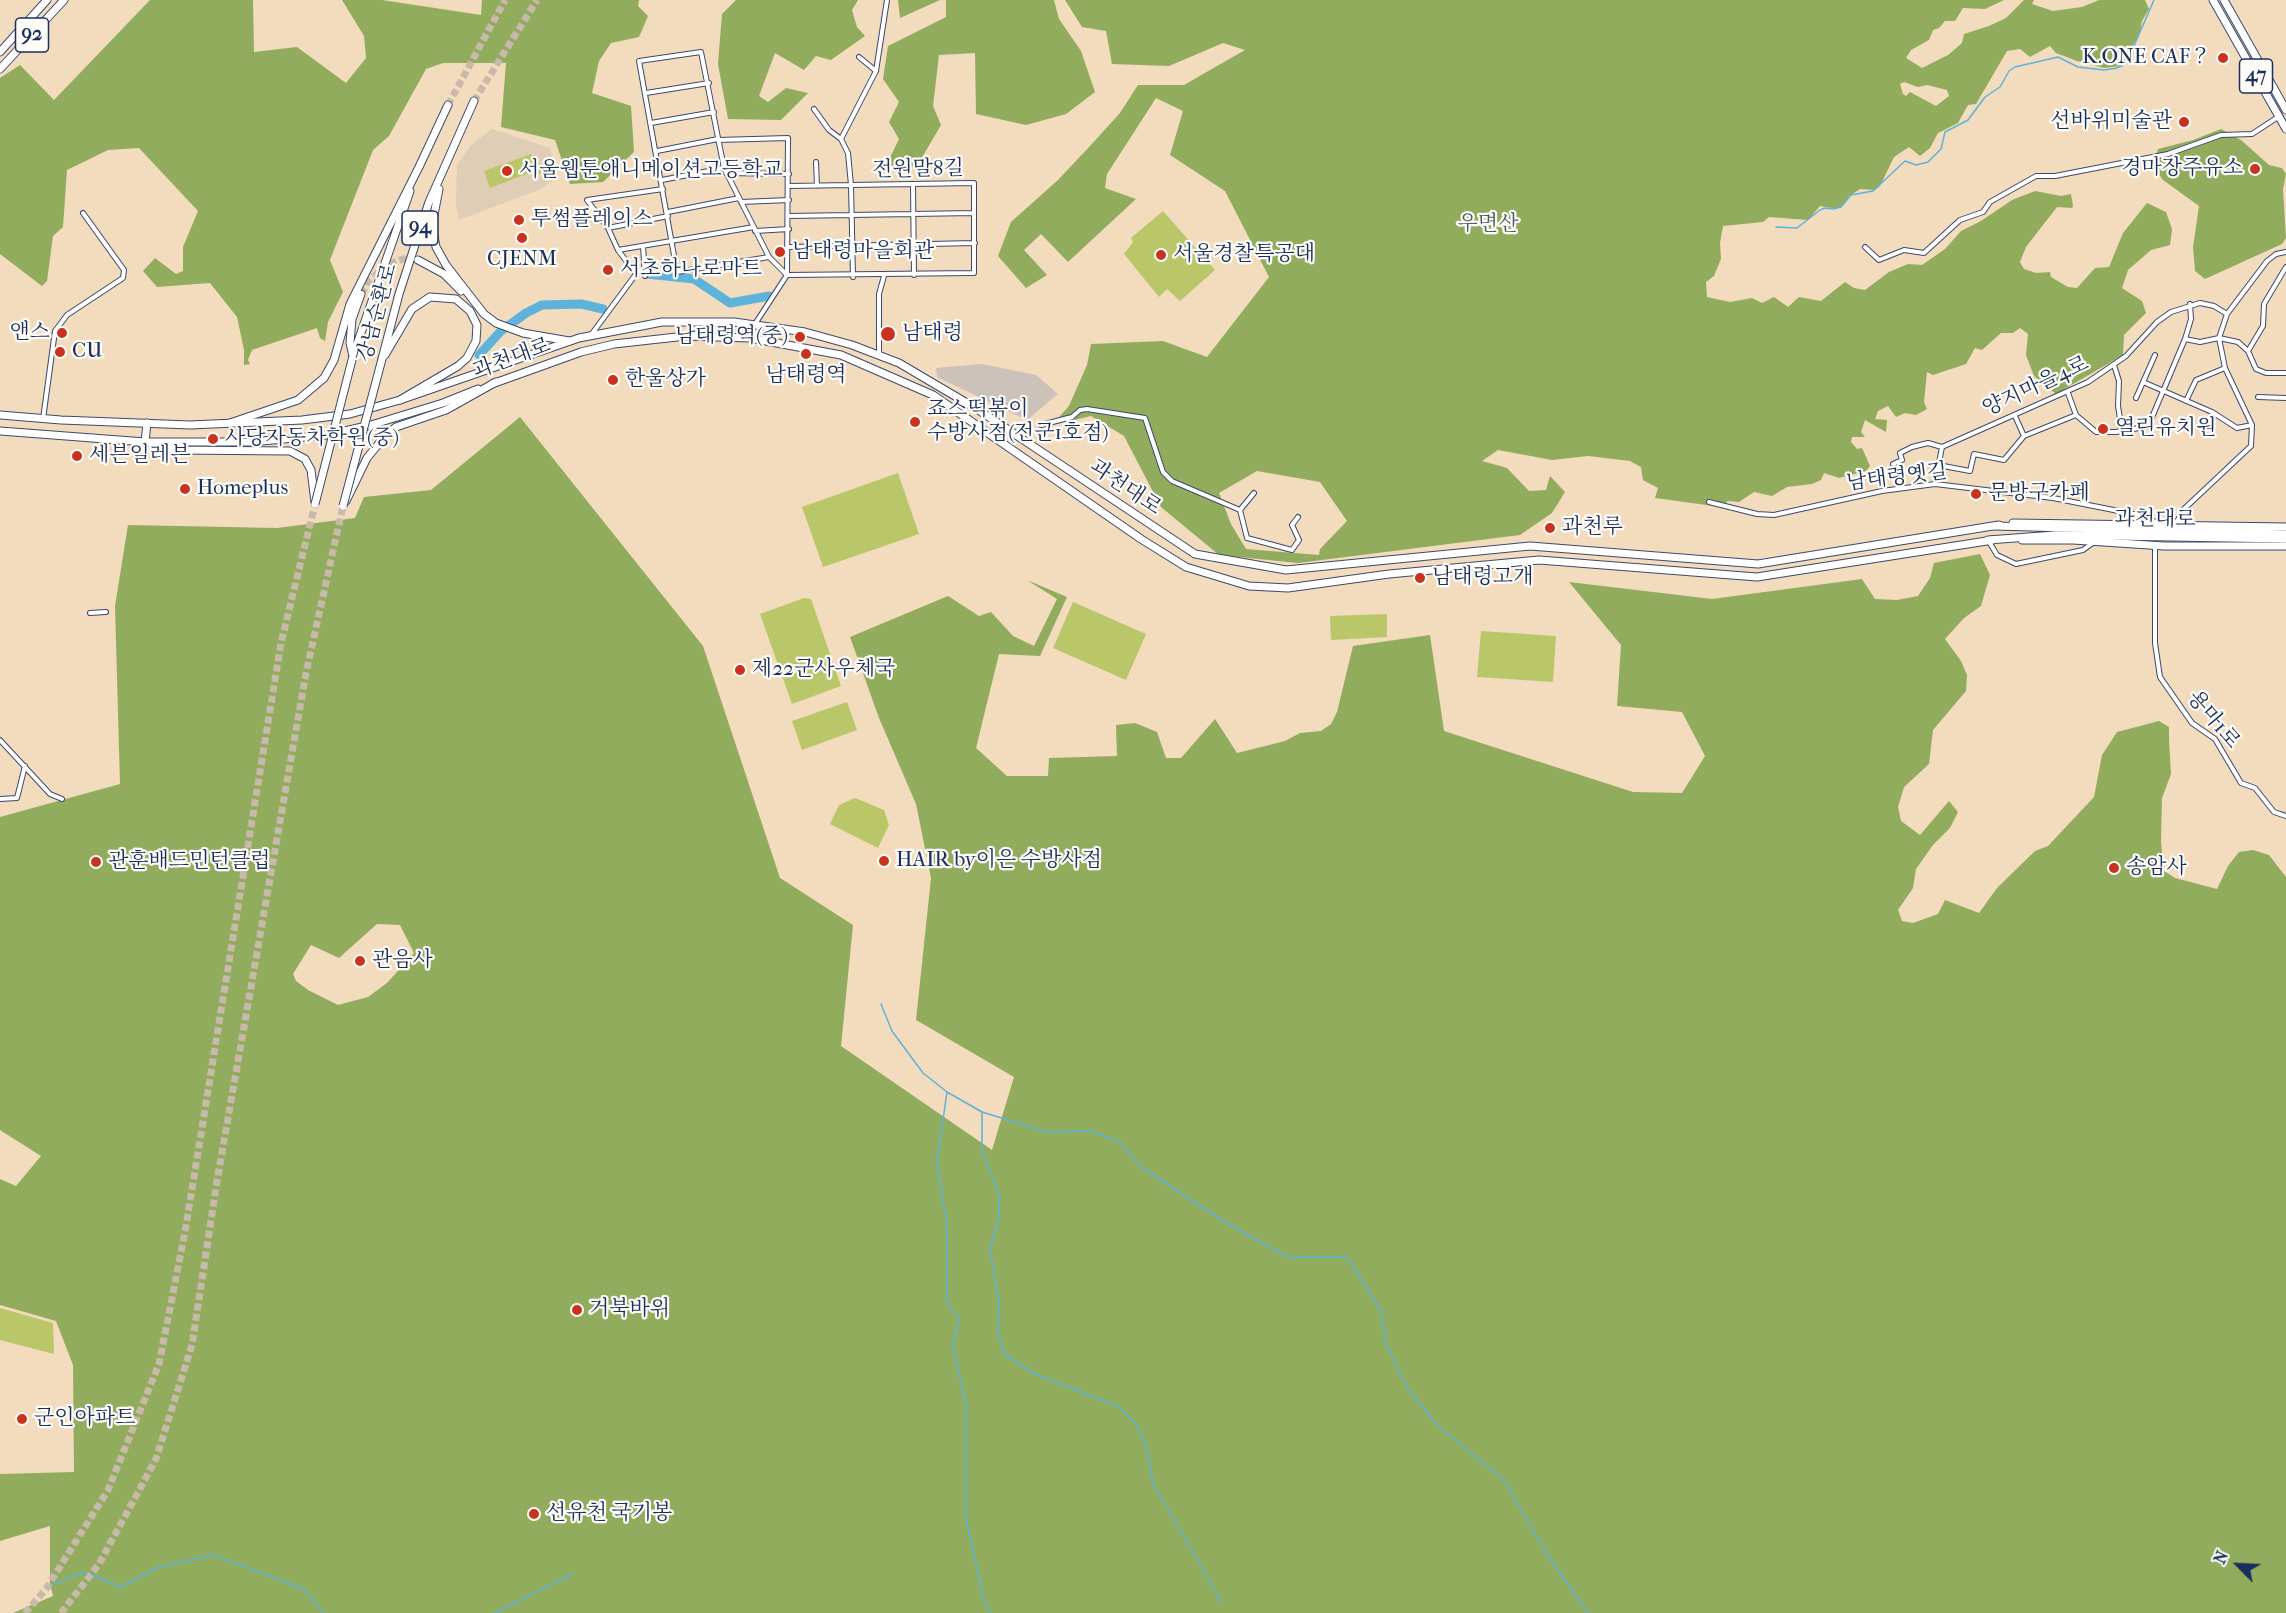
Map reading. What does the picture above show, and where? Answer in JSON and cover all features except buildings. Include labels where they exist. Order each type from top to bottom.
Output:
[{"type":"main road","name":"92","points":[[1,48],[47,0]]},
{"type":"main road","name":"92","points":[[0,69],[64,0]]},
{"type":"main road","name":"47","points":[[2213,0],[2286,129]]},
{"type":"main road","points":[[2225,1],[2286,110]]},
{"type":"main road","name":"강남순환로","points":[[474,101],[412,250],[343,506],[375,447],[396,426],[446,410],[496,382]]},
{"type":"main road","name":"강남순환로","points":[[147,442],[175,450],[290,451],[305,459],[311,470],[315,504],[353,356],[390,244],[420,165],[448,105]]},
{"type":"main road","points":[[230,423],[298,400],[324,378],[334,360],[350,304],[420,165]]},
{"type":"main road","points":[[444,169],[433,215],[436,247],[446,265],[484,314]]},
{"type":"main road","points":[[418,260],[444,274],[496,323],[523,333],[569,341]]},
{"type":"main road","points":[[353,356],[350,343],[352,319],[361,294]]},
{"type":"main road","points":[[382,359],[412,309],[425,299],[438,296],[456,299],[470,311],[475,319],[476,341],[458,366],[400,400]]},
{"type":"main road","name":"과천대로","points":[[0,414],[44,419],[147,423],[302,420],[350,414],[400,400],[591,335],[662,322],[755,324],[805,332],[879,354],[926,377],[1195,554],[1286,570],[1530,546],[1758,564],[1995,526],[2286,534]]},
{"type":"main road","points":[[750,338],[755,324]]},
{"type":"main road","name":"과천대로","points":[[0,431],[147,442],[251,442],[327,435],[371,425],[442,403],[581,352],[614,344],[687,336],[750,338],[841,355],[933,395],[1141,539],[1186,567],[1249,586],[1288,588],[1389,574],[1539,560],[1757,577],[1988,540],[2055,535],[2286,539]]},
{"type":"main road","points":[[579,338],[581,352]]},
{"type":"main road","points":[[147,423],[147,442]]},
{"type":"main road","points":[[1013,450],[1021,438]]},
{"type":"main road","points":[[1995,526],[2010,523],[2286,527]]},
{"type":"main road","points":[[1988,540],[2095,542],[2155,546],[2286,546]]},
{"type":"street","points":[[814,109],[829,130],[841,139],[876,71],[887,0]]},
{"type":"street","points":[[769,257],[677,272],[674,241],[639,61],[701,52],[709,83],[724,168],[769,257],[787,275],[853,277],[974,273],[974,213],[789,216]]},
{"type":"street","points":[[859,57],[876,71]]},
{"type":"street","points":[[646,93],[709,83]]},
{"type":"street","points":[[651,123],[714,112]]},
{"type":"street","points":[[1865,247],[1879,260],[1904,250],[1924,253],[1960,220],[1983,212],[1990,202],[2036,176],[2055,176],[2168,154],[2222,135],[2252,134],[2278,117]]},
{"type":"street","points":[[657,151],[718,139],[788,138],[789,248],[787,275],[755,324]]},
{"type":"street","name":"전원말8길","points":[[841,139],[848,153],[851,185]]},
{"type":"street","points":[[816,162],[817,186]]},
{"type":"street","points":[[662,180],[724,168]]},
{"type":"street","points":[[726,173],[789,174]]},
{"type":"street","name":"전원말8길","points":[[789,186],[975,183],[974,213]]},
{"type":"street","points":[[851,185],[853,277]]},
{"type":"street","points":[[913,185],[914,275]]},
{"type":"street","points":[[591,335],[636,274],[618,250],[608,228],[587,200],[663,189]]},
{"type":"street","points":[[608,228],[740,200],[789,200]]},
{"type":"street","points":[[44,419],[55,331],[67,315],[123,278],[124,270],[83,213]]},
{"type":"street","points":[[618,250],[754,229],[789,229]]},
{"type":"street","points":[[789,248],[975,243]]},
{"type":"street","points":[[643,246],[645,276]]},
{"type":"street","points":[[2173,525],[2179,522],[2184,509],[2251,446],[2252,425],[2225,368],[2220,338],[2228,314],[2267,261],[2276,254],[2286,252]]},
{"type":"street","points":[[2248,351],[2263,326],[2264,304],[2286,267]]},
{"type":"street","points":[[879,354],[879,294],[884,276]]},
{"type":"street","points":[[2068,393],[2076,415],[2096,432],[2122,431],[2151,426],[2150,422],[2186,339],[2191,319],[2190,304],[2214,306],[2228,314]]},
{"type":"street","name":"양지마을4로","points":[[1942,447],[2068,393],[2114,365],[2138,344],[2157,322],[2190,304]]},
{"type":"street","points":[[2186,339],[2200,342],[2220,338],[2238,342],[2248,351],[2256,369],[2266,373],[2286,373]]},
{"type":"street","points":[[2136,398],[2155,355]]},
{"type":"street","points":[[2114,365],[2119,381],[2118,406],[2122,431]]},
{"type":"street","points":[[2186,401],[2196,380],[2225,368]]},
{"type":"street","points":[[2143,382],[2212,412],[2236,428],[2252,425]]},
{"type":"street","points":[[2258,397],[2286,398]]},
{"type":"street","points":[[1041,425],[1072,417],[1086,403]]},
{"type":"street","points":[[1080,410],[1145,418],[1163,472],[1172,481],[1240,510]]},
{"type":"street","points":[[1938,465],[1970,471],[1974,454],[2004,460],[2024,436],[2076,415]]},
{"type":"street","points":[[2015,416],[2024,436]]},
{"type":"street","points":[[1893,464],[1902,460],[1900,453],[1912,447],[1928,444],[1942,447],[1935,484]]},
{"type":"street","name":"남태령옛길","points":[[1709,502],[1757,514],[1774,515],[1882,491],[1935,484],[2054,498],[2144,516],[2160,525]]},
{"type":"street","points":[[1240,510],[1254,494]]},
{"type":"street","points":[[1240,510],[1247,538],[1292,550],[1299,540],[1292,525],[1298,517]]},
{"type":"street","points":[[1988,540],[1997,555],[2016,564],[2083,550],[2095,542]]},
{"type":"street","name":"용마1로","points":[[2155,546],[2155,643],[2160,677],[2192,723],[2215,739],[2241,783],[2255,788],[2274,812],[2286,816]]},
{"type":"street","points":[[90,613],[106,612]]},
{"type":"street","points":[[0,740],[50,794],[62,799]]},
{"type":"street","points":[[0,799],[16,798],[25,766]]},
{"type":"shaded area","name":"서울웹툰애니메이션고등학교","points":[[492,129],[550,148],[558,177],[541,189],[459,220],[456,205],[457,165],[471,145]]},
{"type":"shaded area","points":[[982,364],[1036,375],[1058,394],[1027,420],[937,377],[936,368]]},
{"type":"green space","points":[[150,0],[253,0],[254,52],[297,47],[346,83],[366,58],[364,36],[342,0],[382,0],[481,15],[482,0],[639,0],[638,6],[648,16],[639,37],[611,43],[599,61],[592,93],[631,106],[634,152],[603,182],[570,184],[555,140],[501,127],[506,63],[443,63],[426,69],[389,136],[373,150],[330,260],[343,292],[328,322],[325,341],[320,338],[317,328],[252,350],[248,360],[250,364],[244,365],[244,350],[237,317],[210,283],[157,287],[143,271],[155,258],[176,274],[183,271],[183,247],[198,211],[139,148],[108,150],[67,170],[63,227],[53,236],[47,281],[42,286],[0,254],[0,78],[20,65],[54,100]]},
{"type":"green space","points":[[736,0],[858,0],[852,10],[857,27],[865,36],[831,60],[816,56],[804,70],[775,53],[759,96],[768,102],[786,88],[808,93],[781,120],[728,119],[718,64],[722,14]]},
{"type":"green space","points":[[898,0],[940,0],[900,18]]},
{"type":"green space","points":[[946,0],[1054,0],[1059,19],[1081,51],[1095,92],[1066,114],[1026,125],[976,114],[975,53],[939,55],[933,106],[941,125],[917,166],[884,170],[899,139],[889,122],[899,102],[883,79],[888,46],[946,17]]},
{"type":"green space","name":"우면산","points":[[1065,0],[2004,0],[1985,9],[1963,8],[1955,21],[1945,21],[1939,28],[1933,30],[1929,40],[1911,50],[1906,58],[1922,68],[1948,55],[1962,43],[1964,34],[2006,18],[2024,0],[2034,0],[2032,4],[2053,11],[2082,7],[2099,0],[2145,0],[2149,9],[2142,21],[2140,33],[2121,66],[2104,68],[2077,61],[2056,53],[2050,46],[2030,57],[2020,49],[2007,51],[1976,104],[1968,105],[1958,123],[1938,133],[1930,148],[1920,156],[1909,147],[1894,157],[1880,186],[1875,190],[1860,189],[1848,197],[1846,202],[1837,209],[1820,206],[1808,220],[1769,217],[1763,222],[1723,226],[1720,243],[1721,259],[1714,276],[1706,282],[1707,297],[1730,302],[1752,298],[1762,303],[1774,297],[1788,307],[1799,297],[1821,301],[1845,282],[1854,288],[1865,290],[1889,272],[1908,264],[1922,265],[1945,249],[1961,231],[1981,221],[2012,200],[2035,191],[2061,196],[2071,194],[2073,206],[2072,208],[2057,207],[2026,247],[2020,262],[2024,269],[2036,273],[2050,272],[2051,277],[2068,287],[2077,288],[2095,268],[2109,267],[2123,233],[2147,203],[2166,212],[2172,229],[2170,245],[2151,250],[2128,270],[2122,288],[2142,301],[2146,313],[2124,335],[2123,355],[2056,394],[2034,376],[2026,355],[2028,334],[2020,328],[2013,333],[2001,333],[1982,350],[1975,348],[1966,364],[1933,375],[1927,372],[1924,402],[1927,409],[1916,415],[1905,413],[1896,417],[1888,406],[1878,411],[1875,419],[1887,420],[1886,432],[1865,420],[1861,432],[1865,437],[1852,437],[1851,442],[1857,449],[1862,448],[1870,466],[1866,471],[1839,478],[1824,473],[1821,480],[1812,484],[1787,487],[1772,496],[1754,492],[1739,502],[1728,501],[1721,507],[1655,498],[1658,488],[1643,480],[1641,467],[1630,461],[1588,456],[1552,460],[1498,450],[1482,461],[1507,468],[1529,491],[1546,490],[1550,476],[1565,492],[1552,513],[1520,535],[1298,563],[1219,555],[1161,507],[1124,436],[1091,416],[1066,422],[1059,417],[1069,406],[1087,365],[1091,344],[1163,341],[1207,357],[1269,277],[1225,191],[1170,155],[1183,111],[1156,98],[1107,174],[1105,188],[1136,199],[1068,262],[1041,234],[1024,250],[1047,275],[1026,288],[998,256],[1011,222],[1058,180],[1090,146],[1120,113],[1138,85],[1184,85],[1245,50],[1223,43],[1169,66],[1112,64],[1106,31],[1082,27]],"holes":[[[1904,82],[1918,87],[1927,85],[1947,90],[1949,96],[1936,106],[1910,92],[1906,96],[1903,94],[1900,84]],[[1257,471],[1320,482],[1347,521],[1320,549],[1319,555],[1246,549],[1231,524],[1219,493]]]},
{"type":"green space","points":[[2221,129],[2241,140],[2269,165],[2282,168],[2286,174],[2283,189],[2286,238],[2282,244],[2205,279],[2195,271],[2193,247],[2199,206],[2163,180],[2153,165],[2158,149],[2193,140]]},
{"type":"green space","points":[[531,154],[544,171],[540,174],[534,171],[490,188],[484,171]]},
{"type":"green space","points":[[1163,211],[1215,270],[1180,301],[1167,289],[1159,297],[1124,254],[1133,242],[1131,238]]},
{"type":"green space","points":[[520,417],[703,646],[780,878],[853,925],[841,1046],[992,1150],[1014,1077],[916,1020],[931,878],[916,804],[879,718],[850,637],[948,596],[979,616],[991,612],[1013,636],[1034,646],[1057,599],[1027,580],[1067,597],[1040,656],[999,654],[976,748],[1007,776],[1048,776],[1049,758],[1117,756],[1116,725],[1135,723],[1157,732],[1166,758],[1181,758],[1215,719],[1237,753],[1285,741],[1300,733],[1321,731],[1331,724],[1337,712],[1353,646],[1430,635],[1444,731],[1633,792],[1682,793],[1705,756],[1682,712],[1617,706],[1621,645],[1569,582],[1712,599],[1862,579],[1875,599],[1897,600],[1918,596],[1930,578],[1934,563],[1980,554],[1990,575],[1981,606],[1964,618],[1945,639],[1961,661],[1967,675],[1966,691],[1933,730],[1929,764],[1904,787],[1898,807],[1901,821],[1920,835],[1949,801],[1958,812],[1950,828],[1933,845],[1916,869],[1913,888],[1898,910],[1902,921],[1913,923],[1938,914],[1945,900],[1979,913],[1997,888],[2035,851],[2048,846],[2094,797],[2102,755],[2117,732],[2159,721],[2169,727],[2171,774],[2162,798],[2161,842],[2164,871],[2175,878],[2217,889],[2228,866],[2239,852],[2253,850],[2269,855],[2286,877],[2286,1613],[13,1613],[53,1596],[50,1584],[50,1526],[0,1541],[0,1474],[74,1472],[73,1365],[56,1321],[0,1305],[0,1179],[16,1186],[41,1156],[0,1130],[0,817],[120,784],[115,606],[128,525],[277,528],[355,518],[364,497],[431,490]],"holes":[[[377,924],[400,925],[414,953],[387,983],[368,997],[338,1005],[308,990],[296,981],[293,974],[311,945],[339,958]]]},
{"type":"green space","points":[[898,473],[919,534],[823,567],[802,507]]},
{"type":"green space","points":[[804,598],[811,599],[841,686],[792,704],[760,614]]},
{"type":"green space","points":[[1073,602],[1146,634],[1126,680],[1053,648]]},
{"type":"green space","points":[[1387,614],[1387,637],[1331,640],[1330,616]]},
{"type":"green space","points":[[1481,631],[1556,636],[1553,682],[1477,677]]},
{"type":"green space","points":[[847,702],[857,730],[802,750],[792,721]]},
{"type":"green space","points":[[855,798],[884,810],[889,825],[878,848],[830,824],[839,805]]},
{"type":"green space","points":[[0,1308],[53,1323],[54,1354],[0,1340]]},
{"type":"waterway","points":[[1776,227],[1797,228],[1820,210],[1841,207],[1851,195],[1873,191],[1905,161],[1916,165],[1928,162],[1941,149],[1945,132],[1968,120],[1985,97],[2000,87],[2009,71],[2015,67],[2058,57],[2078,67],[2104,70],[2125,64],[2154,0]]},
{"type":"waterway","points":[[647,274],[694,279],[730,303],[769,296]]},
{"type":"waterway","points":[[479,355],[501,331],[526,313],[542,305],[581,304],[603,309]]},
{"type":"waterway","points":[[881,1004],[892,1031],[923,1073],[947,1092],[937,1162],[947,1226],[947,1303],[959,1319],[953,1346],[966,1405],[966,1518],[984,1600],[990,1613]]},
{"type":"waterway","points":[[947,1092],[982,1112],[1047,1132],[1091,1131],[1120,1142],[1141,1167],[1225,1222],[1288,1257],[1347,1257],[1381,1311],[1386,1344],[1408,1389],[1438,1426],[1505,1481],[1546,1553],[1588,1613]]},
{"type":"waterway","points":[[982,1113],[982,1152],[999,1194],[999,1217],[990,1250],[999,1302],[998,1332],[1004,1354],[1035,1374],[1118,1406],[1135,1423],[1146,1444],[1153,1483],[1222,1603]]},
{"type":"waterway","points":[[53,1584],[85,1572],[121,1587],[159,1567],[214,1555],[304,1589],[324,1613]]},
{"type":"waterway","points":[[495,1613],[572,1574]]},
{"type":"tunnel","points":[[448,105],[505,0]]},
{"type":"tunnel","points":[[474,101],[537,0]]},
{"type":"tunnel","points":[[361,294],[370,280],[387,265],[403,259],[415,259]]},
{"type":"tunnel","points":[[25,1613],[46,1589],[108,1490],[159,1364],[185,1232],[281,643],[315,504]]},
{"type":"tunnel","points":[[61,1613],[99,1564],[156,1459],[192,1345],[217,1181],[306,673],[343,506]]},
{"type":"place","name":"K.ONE CAF？","points":[[2223,58]]},
{"type":"place","name":"선바위미술관","points":[[2184,122]]},
{"type":"place","name":"경마장주유소","points":[[2255,169]]},
{"type":"place","name":"서울웹툰애니메이션고등학교","points":[[507,171]]},
{"type":"place","name":"투썸플레이스","points":[[519,220]]},
{"type":"place","name":"CJENM","points":[[522,238]]},
{"type":"place","name":"남태령마을회관","points":[[780,252]]},
{"type":"place","name":"서울경찰특공대","points":[[1161,255]]},
{"type":"place","name":"서초하나로마트","points":[[608,270]]},
{"type":"place","name":"앤스","points":[[62,333]]},
{"type":"place","name":"남태령","points":[[888,334]]},
{"type":"place","name":"남태령역(중)","points":[[800,337]]},
{"type":"place","name":"CU","points":[[60,352]]},
{"type":"place","name":"남태령역","points":[[806,354]]},
{"type":"place","name":"한울상가","points":[[613,380]]},
{"type":"place","name":"죠스떡볶이 수방사점(전군1호점)","points":[[915,422]]},
{"type":"place","name":"열린유치원","points":[[2103,429]]},
{"type":"place","name":"사당자동차학원(중)","points":[[213,439]]},
{"type":"place","name":"세븐일레븐","points":[[77,456]]},
{"type":"place","name":"Homeplus","points":[[185,489]]},
{"type":"place","name":"문방구카페","points":[[1976,494]]},
{"type":"place","name":"과천루","points":[[1550,528]]},
{"type":"place","name":"남태령고개","points":[[1420,578]]},
{"type":"place","name":"제22군사우체국","points":[[740,670]]},
{"type":"place","name":"HAIR by이은 수방사점","points":[[884,861]]},
{"type":"place","name":"관훈배드민턴클럽","points":[[96,862]]},
{"type":"place","name":"송암사","points":[[2114,868]]},
{"type":"place","name":"관음사","points":[[360,961]]},
{"type":"place","name":"거북바위","points":[[577,1310]]},
{"type":"place","name":"군인아파트","points":[[22,1419]]},
{"type":"place","name":"선유천 국기봉","points":[[534,1514]]}]
